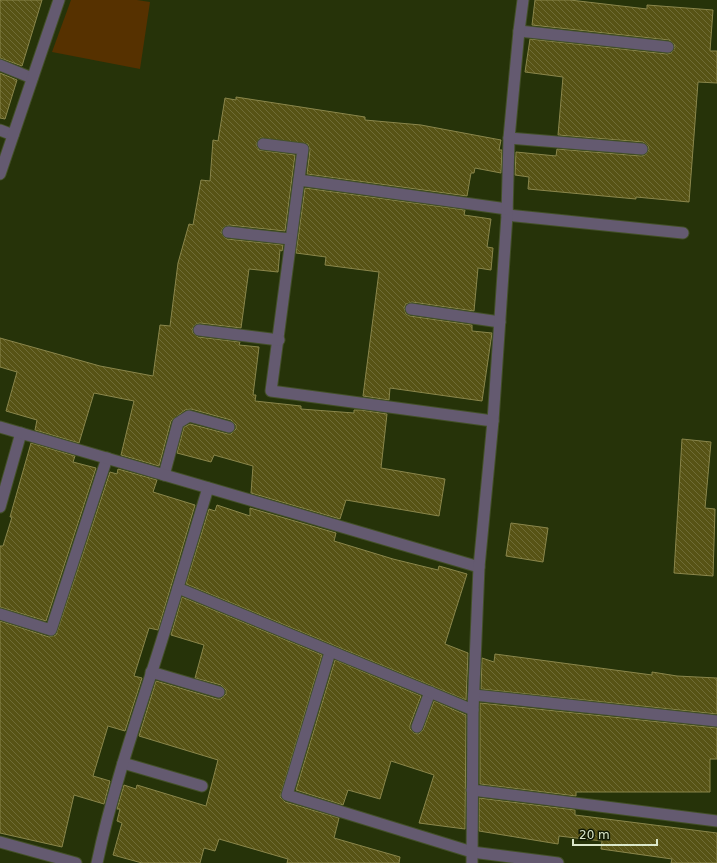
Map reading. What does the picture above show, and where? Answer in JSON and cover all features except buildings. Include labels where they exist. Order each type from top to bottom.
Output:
[{"type":"street","points":[[0,174],[58,0]]},
{"type":"street","points":[[472,857],[473,710],[479,567],[493,421],[507,212],[510,138],[518,31],[523,0]]},
{"type":"street","points":[[518,31],[668,47]]},
{"type":"street","points":[[0,65],[32,78]]},
{"type":"street","points":[[0,130],[13,135]]},
{"type":"street","points":[[510,138],[642,149]]},
{"type":"street","points":[[263,144],[303,149],[290,238],[279,340],[271,391],[493,421]]},
{"type":"street","points":[[299,180],[507,212],[683,233]]},
{"type":"street","points":[[228,232],[290,238]]},
{"type":"street","points":[[410,309],[500,322]]},
{"type":"street","points":[[199,330],[279,340]]},
{"type":"street","points":[[164,475],[178,422],[189,416],[229,427]]},
{"type":"street","points":[[0,427],[479,567]]},
{"type":"street","points":[[0,507],[21,433]]},
{"type":"street","points":[[0,614],[51,630],[107,458]]},
{"type":"street","points":[[97,863],[105,823],[208,488]]},
{"type":"street","points":[[178,588],[473,710]]},
{"type":"street","points":[[330,652],[287,795],[472,857],[558,863]]},
{"type":"street","points":[[151,672],[219,692]]},
{"type":"street","points":[[417,727],[430,692]]},
{"type":"street","points":[[474,695],[717,721]]},
{"type":"street","points":[[123,763],[202,786]]},
{"type":"street","points":[[472,790],[717,821]]},
{"type":"street","points":[[0,842],[76,863]]},
{"type":"shaded area","points":[[71,0],[137,0],[150,2],[140,69],[52,52]]}]
